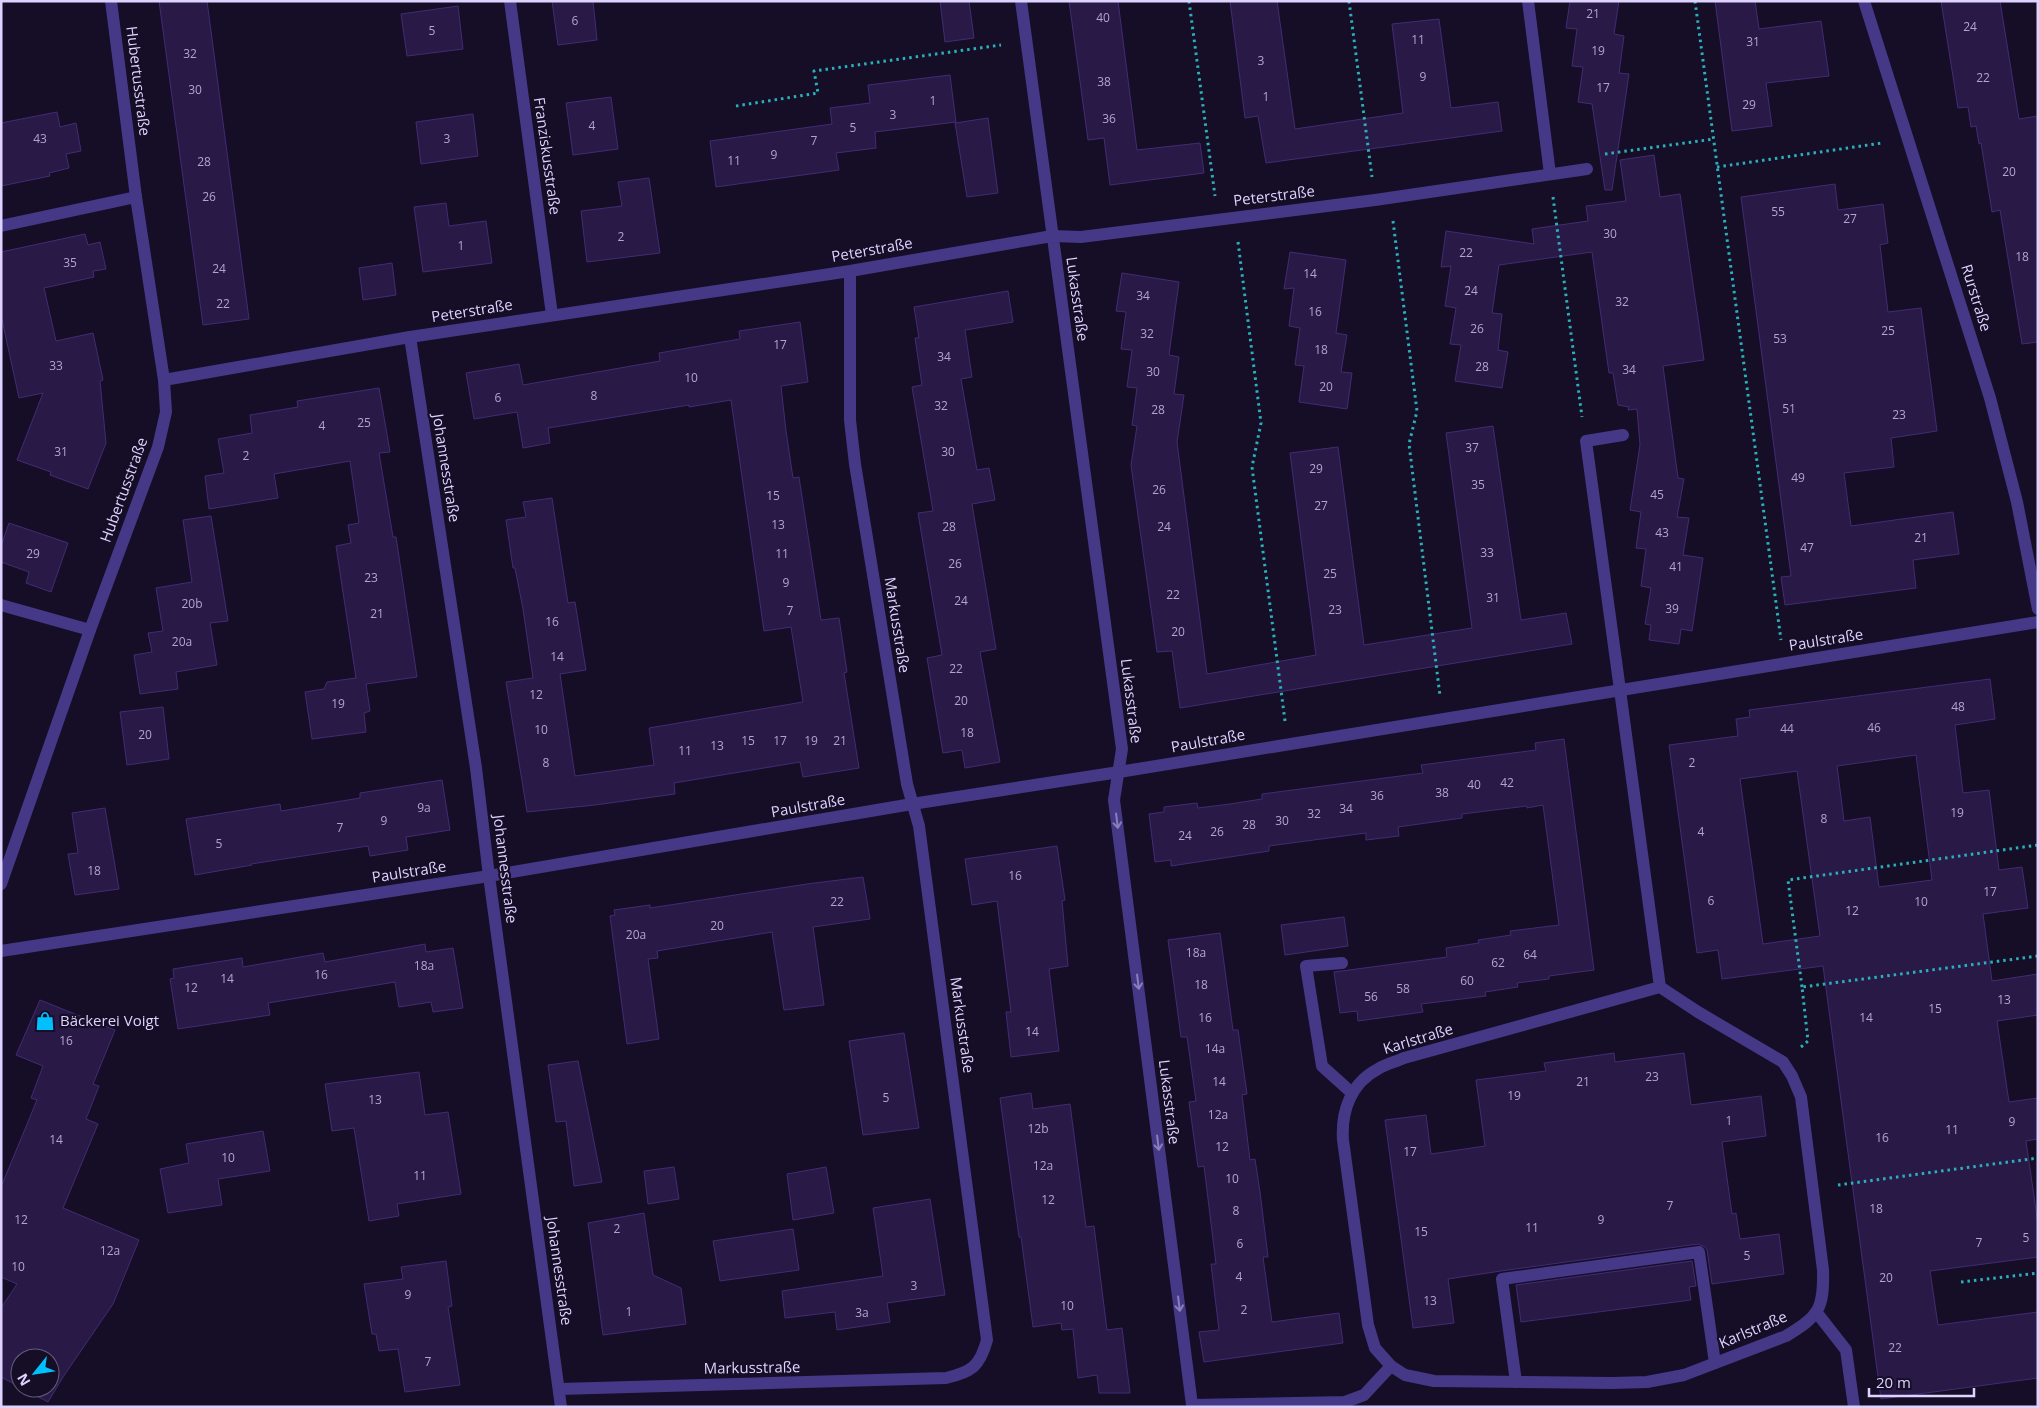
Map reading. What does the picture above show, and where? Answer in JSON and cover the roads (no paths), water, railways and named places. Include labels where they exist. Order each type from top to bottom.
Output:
[{"type":"street","name":"Hubertusstraße","points":[[1,884],[90,630],[158,448],[166,412],[164,380],[136,197],[111,1]]},
{"type":"street","name":"Franziskusstraße","points":[[510,1],[552,315]]},
{"type":"street","name":"Lukasstraße","points":[[1021,1],[1122,749],[1114,800],[1192,1405],[1345,1402],[1364,1396],[1391,1366]]},
{"type":"street","points":[[1528,1],[1550,174]]},
{"type":"street","name":"Rurstraße","points":[[1864,1],[1990,398],[2033,558],[2038,609]]},
{"type":"street","name":"Peterstraße","points":[[164,380],[410,337],[850,271],[1052,236],[1081,236],[1375,200],[1587,169]]},
{"type":"street","points":[[1,226],[136,197]]},
{"type":"street","name":"Markusstraße","points":[[558,1389],[928,1380],[964,1374],[976,1366],[984,1352],[987,1340],[982,1298],[919,826],[907,784],[855,464],[850,420],[850,271]]},
{"type":"street","name":"Johannesstraße","points":[[410,337],[476,768],[561,1407]]},
{"type":"street","points":[[1623,435],[1586,441],[1660,987],[1698,1012],[1783,1062],[1792,1076],[1801,1097],[1823,1270],[1824,1295],[1817,1313],[1846,1350],[1854,1407]]},
{"type":"street","points":[[1,605],[90,630]]},
{"type":"street","name":"Paulstraße","points":[[1,951],[489,876],[912,804],[2038,622]]},
{"type":"street","points":[[1342,962],[1306,966],[1322,1066],[1352,1093]]},
{"type":"street","name":"Karlstraße","points":[[1660,987],[1404,1058],[1377,1069],[1364,1079],[1352,1093],[1345,1109],[1343,1133],[1368,1325],[1376,1348],[1391,1366],[1405,1375],[1434,1381],[1647,1382],[1684,1375],[1786,1336],[1817,1313]]},
{"type":"street","points":[[1516,1382],[1502,1279],[1699,1252],[1715,1363]]},
{"type":"place","name":"Bäckerei Voigt","points":[[45,1021]]}]
